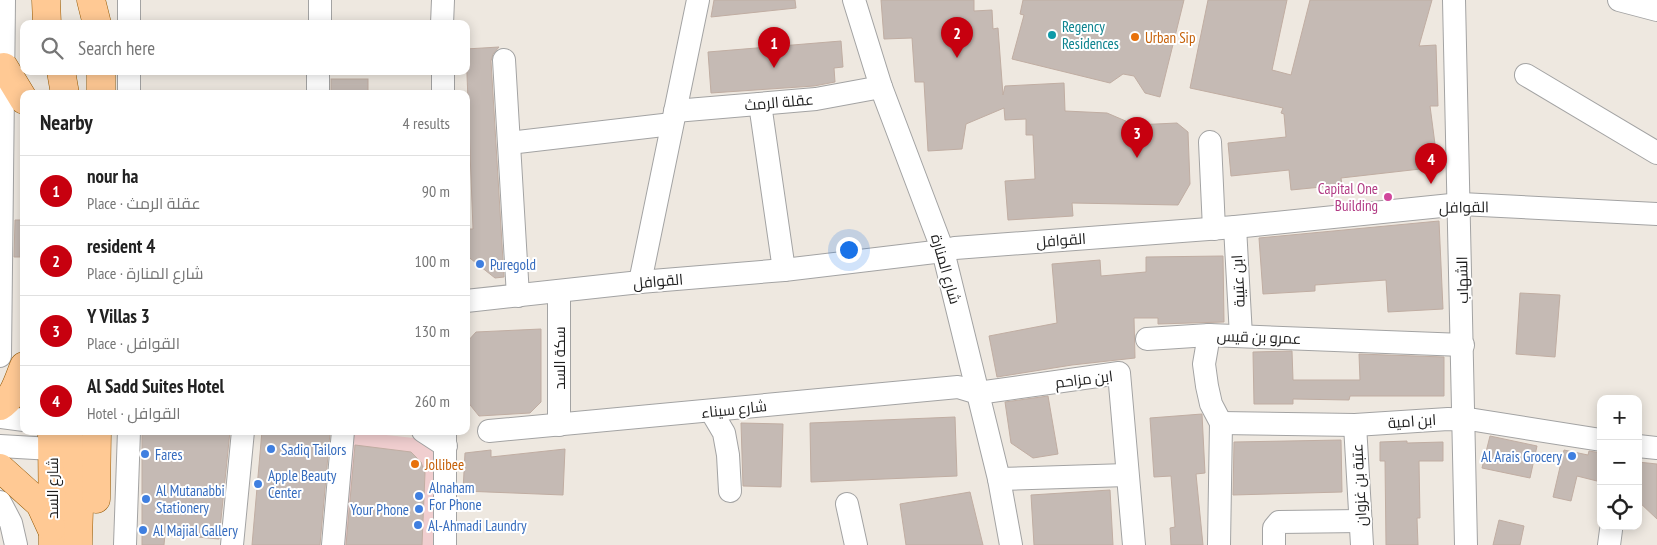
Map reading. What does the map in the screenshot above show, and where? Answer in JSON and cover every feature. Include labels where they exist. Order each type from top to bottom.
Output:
[{"type":"main road","points":[[91,0],[96,20]]},
{"type":"main road","points":[[101,0],[101,20]]},
{"type":"main road","points":[[4,68],[20,94]]},
{"type":"main road","points":[[47,75],[48,90]]},
{"type":"main road","points":[[62,75],[64,90]]},
{"type":"main road","points":[[101,75],[101,90]]},
{"type":"main road","points":[[0,406],[6,402],[13,392],[20,375]]},
{"type":"main road","points":[[96,435],[96,545]]},
{"type":"main road","points":[[63,437],[78,470],[78,545]]},
{"type":"main road","name":"شارع السد","points":[[52,538],[63,437]]},
{"type":"main road","points":[[0,468],[40,504],[52,538]]},
{"type":"street","points":[[0,356],[4,0]]},
{"type":"street","points":[[129,0],[129,20]]},
{"type":"street","points":[[320,0],[320,20]]},
{"type":"street","points":[[442,20],[443,0]]},
{"type":"street","points":[[640,282],[698,0]]},
{"type":"street","name":"شارع المنارة","points":[[854,0],[882,87],[943,251],[999,479],[1010,545]]},
{"type":"street","points":[[1619,0],[1657,10]]},
{"type":"street","name":"الشهاب","points":[[1457,5],[1466,545]]},
{"type":"street","points":[[504,60],[518,296]]},
{"type":"street","points":[[129,75],[129,90]]},
{"type":"street","points":[[318,75],[318,90]]},
{"type":"street","points":[[442,75],[443,90]]},
{"type":"street","points":[[1526,75],[1657,153]]},
{"type":"street","name":"عقلة الرمث","points":[[509,143],[760,104],[816,99],[882,87]]},
{"type":"street","points":[[760,104],[784,270]]},
{"type":"street","name":"ابن عتيبة","points":[[1210,142],[1241,336]]},
{"type":"street","name":"القوافل","points":[[470,301],[640,282],[784,270],[955,248],[1225,228],[1461,204],[1657,214]]},
{"type":"street","name":"سكة السد","points":[[558,291],[559,425]]},
{"type":"street","points":[[1146,339],[1209,335]]},
{"type":"street","name":"عمرو بن قيس","points":[[1219,545],[1222,423],[1211,404],[1204,364],[1209,335],[1463,345]]},
{"type":"street","name":"ابن مزاحم","points":[[978,394],[1119,373],[1134,545]]},
{"type":"street","name":"شارع سيناء","points":[[489,431],[958,387],[978,394]]},
{"type":"street","points":[[711,411],[724,433],[728,455],[730,491]]},
{"type":"street","points":[[0,417],[20,420]]},
{"type":"street","name":"ابن امية","points":[[1222,423],[1355,425],[1463,420],[1597,439]]},
{"type":"street","name":"عتبة بن غزوان","points":[[1355,425],[1362,545]]},
{"type":"street","points":[[125,545],[128,435]]},
{"type":"street","points":[[232,545],[243,435]]},
{"type":"street","points":[[333,545],[344,435]]},
{"type":"street","points":[[0,446],[63,437]]},
{"type":"street","points":[[446,439],[446,545]]},
{"type":"street","points":[[1642,446],[1657,448]]},
{"type":"street","points":[[999,479],[1127,475]]},
{"type":"street","points":[[0,502],[11,523],[16,545]]},
{"type":"street","points":[[847,504],[856,545]]},
{"type":"street","points":[[1274,545],[1274,528],[1279,522],[1361,521]]},
{"type":"shaded area","points":[[350,435],[386,435],[441,441],[441,545],[338,545]]},
{"type":"building","points":[[714,0],[795,0],[796,8],[711,17]]},
{"type":"building","points":[[881,0],[974,0],[974,11],[992,10],[993,29],[998,28],[1003,95],[1005,86],[1064,83],[1065,111],[1107,113],[1135,125],[1177,123],[1188,132],[1190,184],[1178,205],[1072,203],[1073,216],[1008,220],[1005,181],[1035,179],[1033,135],[1026,135],[1026,119],[1005,120],[1004,108],[966,124],[962,149],[928,151],[924,82],[915,82],[912,38],[884,39]]},
{"type":"building","points":[[1023,0],[1184,0],[1160,97],[1145,93],[1134,76],[1123,74],[1110,83],[1012,59],[1024,15],[1020,14]]},
{"type":"building","points":[[1208,0],[1287,0],[1272,70],[1291,75],[1310,0],[1432,0],[1419,46],[1436,45],[1438,106],[1430,106],[1438,167],[1341,178],[1342,185],[1291,190],[1289,170],[1231,176],[1228,143],[1286,137],[1284,114],[1281,113],[1283,108],[1190,88]]},
{"type":"building","points":[[841,41],[843,67],[834,68],[835,82],[814,86],[711,93],[708,52]]},
{"type":"building","points":[[499,47],[493,54],[491,61],[504,277],[495,278],[470,258],[470,229],[473,229],[470,90],[468,90],[467,75],[470,75],[470,49]]},
{"type":"building","points":[[331,79],[368,79],[368,90],[331,90]]},
{"type":"building","points":[[15,220],[20,220],[20,257],[14,257]]},
{"type":"building","points":[[1439,221],[1443,309],[1388,312],[1386,280],[1315,285],[1315,291],[1263,294],[1259,238]]},
{"type":"building","points":[[1223,256],[1224,322],[1158,324],[1158,318],[1134,318],[1135,358],[1072,365],[997,377],[989,336],[1057,323],[1052,264],[1100,260],[1101,276],[1146,272],[1146,257]]},
{"type":"building","points":[[1520,293],[1560,295],[1555,357],[1516,354]]},
{"type":"building","points":[[541,329],[541,402],[530,413],[479,416],[470,405],[470,339],[476,332]]},
{"type":"building","points":[[1292,351],[1293,380],[1360,380],[1359,354],[1444,357],[1444,396],[1350,396],[1349,400],[1293,399],[1293,404],[1254,404],[1253,352]]},
{"type":"building","points":[[1048,396],[1058,454],[1033,458],[1011,443],[1005,402]]},
{"type":"building","points":[[1202,414],[1205,473],[1196,474],[1203,545],[1171,545],[1170,528],[1175,527],[1171,476],[1154,477],[1150,418]]},
{"type":"building","points":[[955,417],[957,476],[811,482],[810,423]]},
{"type":"building","points":[[741,423],[783,424],[781,487],[743,486]]},
{"type":"building","points":[[142,435],[230,435],[219,539],[165,534],[164,545],[142,545]]},
{"type":"building","points":[[262,435],[330,435],[320,545],[252,545]]},
{"type":"building","points":[[1490,436],[1537,446],[1530,478],[1482,468]]},
{"type":"building","points":[[1341,440],[1342,492],[1233,495],[1234,442]]},
{"type":"building","points":[[1407,441],[1407,443],[1443,442],[1443,461],[1419,461],[1420,518],[1417,518],[1418,545],[1386,545],[1385,461],[1380,461],[1380,442]]},
{"type":"building","points":[[355,445],[411,452],[421,462],[425,473],[422,545],[346,545]]},
{"type":"building","points":[[565,449],[563,495],[463,491],[465,453],[491,450],[491,457]]},
{"type":"building","points":[[1564,450],[1588,455],[1589,451],[1597,452],[1597,481],[1577,476],[1571,501],[1553,497]]},
{"type":"building","points":[[1642,462],[1657,464],[1657,519],[1642,505]]},
{"type":"building","points":[[1110,490],[1113,545],[1034,545],[1031,495]]},
{"type":"building","points":[[970,492],[983,545],[906,545],[900,504]]},
{"type":"building","points":[[1499,520],[1524,526],[1520,545],[1493,545]]},
{"type":"place","name":"Regency Residences","points":[[1052,35]]},
{"type":"place","name":"Urban Sip","points":[[1135,37]]},
{"type":"place","name":"resident 4","points":[[957,58]]},
{"type":"place","name":"nour ha","points":[[774,68]]},
{"type":"place","name":"Y Villas 3","points":[[1137,158]]},
{"type":"place","name":"Al Sadd Suites Hotel","points":[[1431,184]]},
{"type":"place","name":"Capital One Building","points":[[1388,197]]},
{"type":"place","name":"Puregold","points":[[480,264]]},
{"type":"place","name":"Sadiq Tailors","points":[[271,449]]},
{"type":"place","name":"Fares","points":[[145,454]]},
{"type":"place","name":"Al Arais Grocery","points":[[1572,456]]},
{"type":"place","name":"Jollibee","points":[[415,464]]},
{"type":"place","name":"Apple Beauty Center","points":[[258,484]]},
{"type":"place","name":"Alnaham For Phone","points":[[419,496]]},
{"type":"place","name":"Al Mutanabbi Stationery","points":[[146,499]]},
{"type":"place","name":"Your Phone","points":[[419,509]]},
{"type":"place","name":"Al-Ahmadi Laundry","points":[[418,525]]},
{"type":"place","name":"Al Majial Gallery","points":[[143,530]]}]
